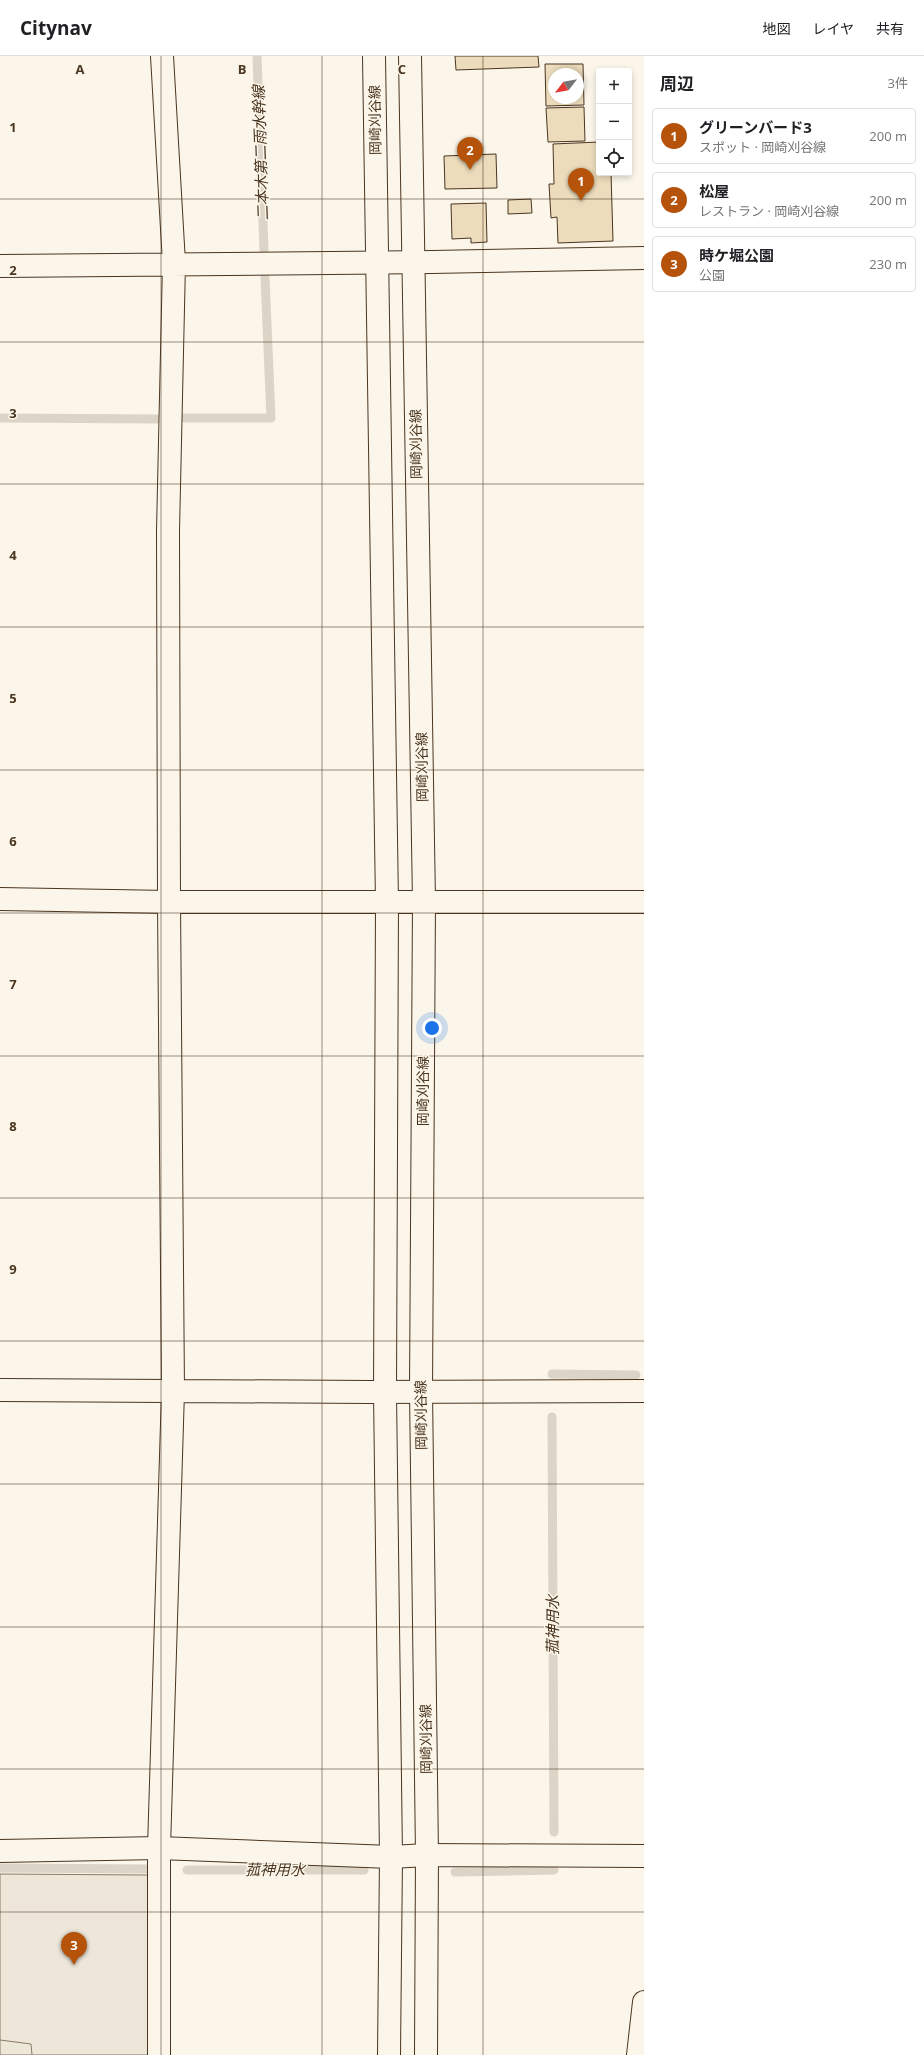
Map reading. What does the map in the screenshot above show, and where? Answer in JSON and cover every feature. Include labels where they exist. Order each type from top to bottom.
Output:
[{"type":"street","points":[[159,2055],[159,1848],[173,1391],[168,531],[174,264],[162,56]]},
{"type":"street","name":"岡崎刈谷線","points":[[374,56],[387,903],[385,1392],[391,1857],[389,2055]]},
{"type":"street","name":"岡崎刈谷線","points":[[410,56],[424,902],[420,1391],[427,1855],[426,2055]]},
{"type":"street","points":[[0,266],[378,263],[644,258]]},
{"type":"street","points":[[0,899],[169,902],[644,902]]},
{"type":"street","points":[[0,1390],[385,1392],[644,1391]]},
{"type":"street","points":[[0,1851],[159,1848],[391,1857],[427,1855],[644,1856]]},
{"type":"street","points":[[638,2055],[644,2002]]},
{"type":"shaded area","points":[[0,1874],[148,1875],[149,2055],[0,2055]]},
{"type":"shaded area","points":[[0,2040],[31,2044],[32,2055],[0,2055]]},
{"type":"building","points":[[455,56],[538,56],[539,67],[456,70]]},
{"type":"building","points":[[545,64],[583,64],[583,68],[548,68],[548,104],[584,105],[546,106]]},
{"type":"building","points":[[584,107],[585,141],[548,142],[546,108]]},
{"type":"building","points":[[596,142],[596,176],[611,176],[613,241],[558,243],[557,217],[551,218],[549,184],[554,184],[553,144]]},
{"type":"building","points":[[496,154],[497,188],[445,189],[444,156]]},
{"type":"building","points":[[531,199],[532,213],[508,214],[508,200]]},
{"type":"building","points":[[486,203],[487,242],[471,243],[471,238],[452,239],[451,204]]},
{"type":"waterway","name":"二本木第二雨水幹線","points":[[257,56],[264,250]]},
{"type":"waterway","name":"二本木第二雨水幹線","points":[[184,418],[271,418],[265,278]]},
{"type":"waterway","name":"二本木第二雨水幹線","points":[[0,418],[160,419]]},
{"type":"waterway","name":"菰神用水","points":[[552,1374],[636,1375]]},
{"type":"waterway","name":"菰神用水","points":[[552,1417],[554,1832]]},
{"type":"waterway","name":"菰神用水","points":[[0,1868],[148,1869]]},
{"type":"waterway","name":"菰神用水","points":[[187,1870],[364,1870]]},
{"type":"waterway","name":"菰神用水","points":[[455,1872],[554,1870]]},
{"type":"place","name":"松屋","points":[[470,170]]},
{"type":"place","name":"グリーンバード3","points":[[581,201]]},
{"type":"place","name":"時ケ堀公園","points":[[74,1965]]}]
